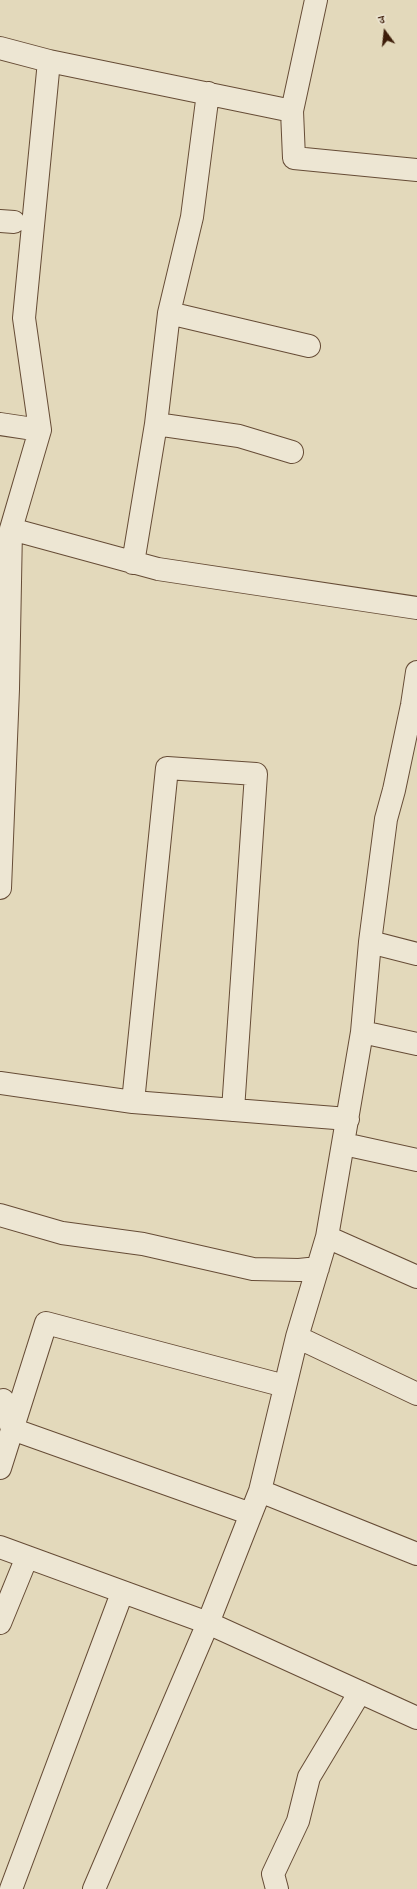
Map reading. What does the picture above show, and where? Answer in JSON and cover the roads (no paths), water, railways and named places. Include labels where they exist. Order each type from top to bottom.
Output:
[{"type":"street","points":[[316,0],[292,111],[294,158],[417,170]]},
{"type":"street","points":[[0,48],[49,61],[292,111]]},
{"type":"street","points":[[0,888],[8,689],[11,529],[40,430],[24,318],[49,61]]},
{"type":"street","points":[[133,562],[156,424],[169,313],[192,217],[208,93]]},
{"type":"street","points":[[169,313],[309,346]]},
{"type":"street","points":[[0,424],[40,430]]},
{"type":"street","points":[[156,424],[239,436],[292,452]]},
{"type":"street","points":[[11,529],[158,570],[417,608]]},
{"type":"street","points":[[94,1889],[208,1623],[260,1491],[297,1337],[327,1237],[362,1032],[370,942],[386,819],[394,790],[412,705],[417,672]]},
{"type":"street","points":[[133,1102],[168,768],[256,774],[233,1110]]},
{"type":"street","points":[[370,942],[417,954]]},
{"type":"street","points":[[362,1032],[417,1044]]},
{"type":"street","points":[[0,1083],[133,1102],[348,1119]]},
{"type":"street","points":[[344,1144],[417,1160]]},
{"type":"street","points":[[0,1215],[62,1233],[143,1244],[253,1269],[299,1270],[318,1268]]},
{"type":"street","points":[[327,1237],[417,1277]]},
{"type":"street","points":[[0,1468],[46,1323],[285,1386]]},
{"type":"street","points":[[297,1337],[417,1394]]},
{"type":"street","points":[[4,1400],[12,1429]]},
{"type":"street","points":[[12,1429],[251,1514]]},
{"type":"street","points":[[260,1491],[417,1554]]},
{"type":"street","points":[[0,1547],[122,1593],[208,1623],[417,1718]]},
{"type":"street","points":[[0,1623],[27,1557]]},
{"type":"street","points":[[11,1889],[122,1593]]},
{"type":"street","points":[[277,1889],[273,1874],[298,1821],[309,1778],[360,1692]]}]
